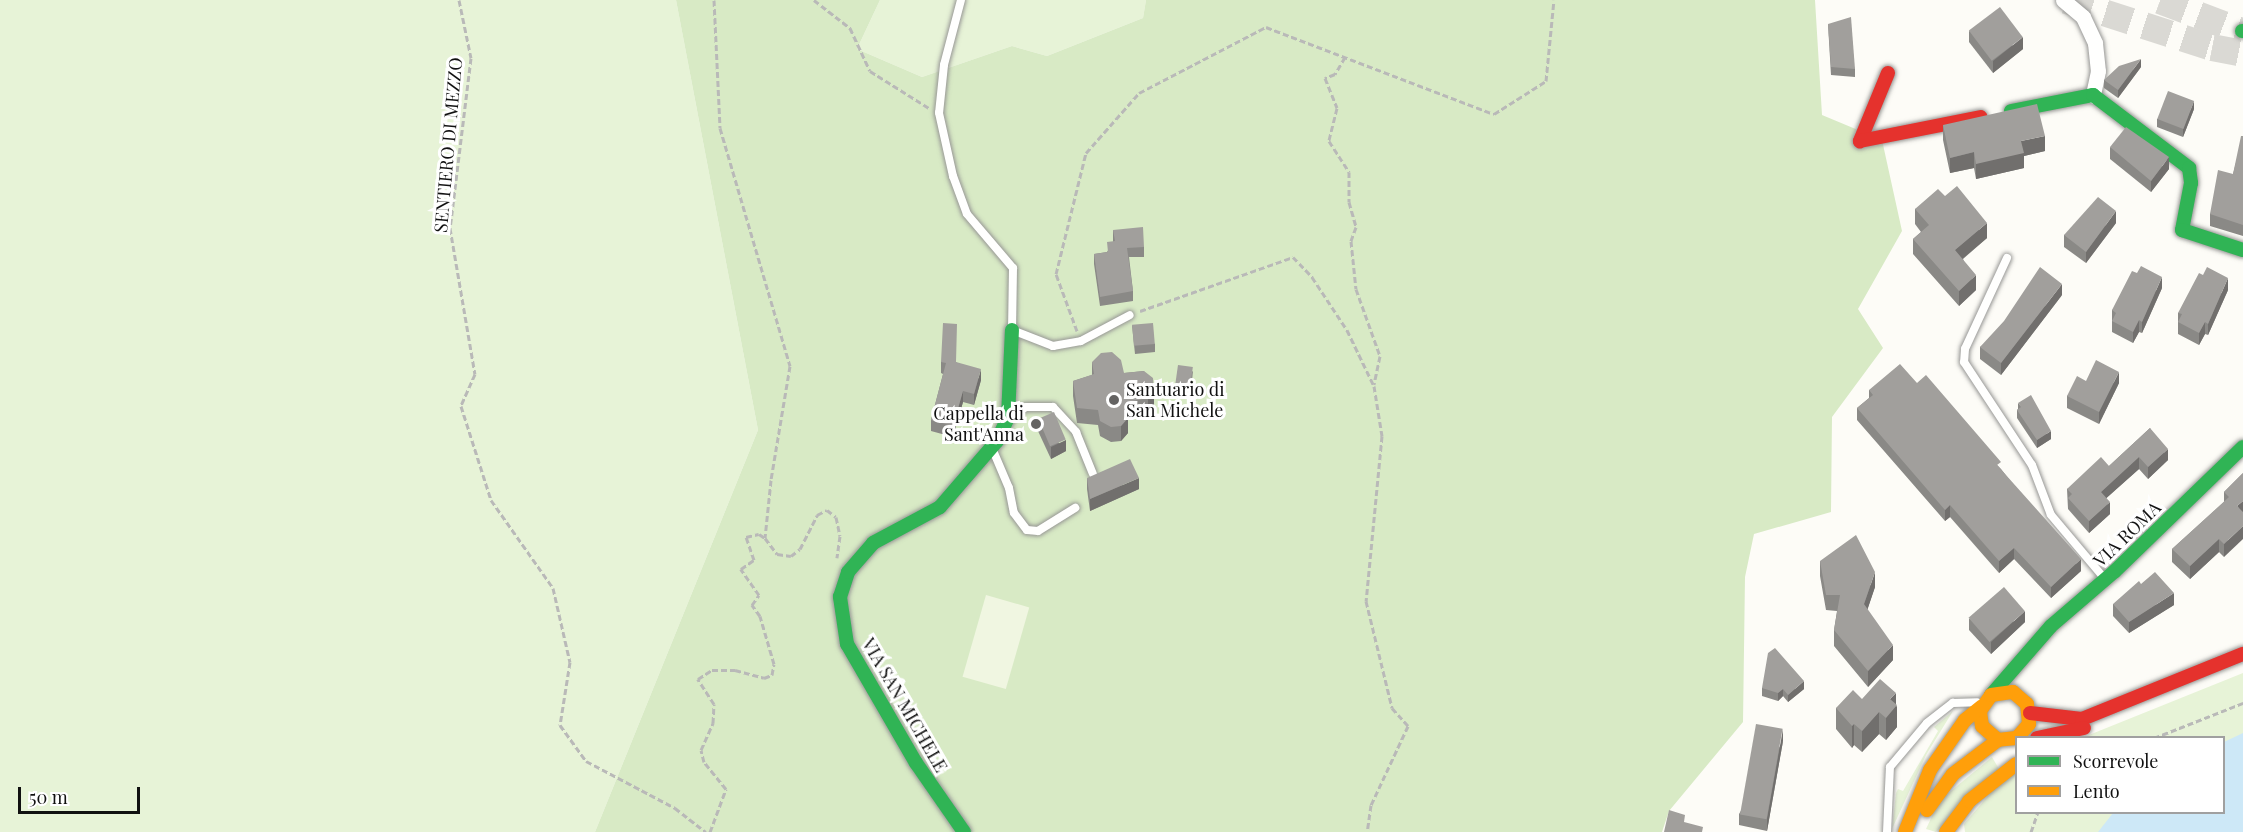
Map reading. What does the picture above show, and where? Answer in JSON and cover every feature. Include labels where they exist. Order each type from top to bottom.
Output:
[{"type":"main road","points":[[1888,73],[1860,141],[2093,95],[2189,168],[2191,183],[2182,230],[2243,250]]},
{"type":"main road","name":"VIA SAN MICHELE","points":[[963,832],[916,764],[847,644],[840,597],[848,572],[873,543],[940,507],[992,447],[1008,417],[1012,330]]},
{"type":"main road","name":"VIA ROMA","points":[[1905,832],[1930,770],[1965,720],[1986,701],[2034,644],[2106,579],[2243,447]]},
{"type":"main road","points":[[2019,736],[2026,729],[2027,706],[2022,679],[2034,644]]},
{"type":"main road","points":[[1998,740],[1982,726],[1986,701],[2009,691],[2027,706],[2082,719],[2243,654]]},
{"type":"main road","points":[[2047,736],[2077,730],[2128,714],[2233,675]]},
{"type":"main road","points":[[2066,736],[2077,730]]},
{"type":"main road","points":[[1918,832],[1941,786],[1998,740],[2015,739]]},
{"type":"main road","points":[[1946,832],[1969,801],[2015,765]]},
{"type":"street","points":[[2063,0],[2083,17],[2095,43],[2098,72],[2093,95]]},
{"type":"lane","name":"VIA SAN MICHELE","points":[[961,0],[944,65],[939,113],[953,176],[967,214],[1013,268],[1012,330]]},
{"type":"lane","points":[[2007,258],[1965,349],[1964,362],[2032,465],[2050,515],[2106,579]]},
{"type":"lane","points":[[1012,330],[1053,346],[1081,341],[1130,315]]},
{"type":"lane","points":[[1008,417],[1026,407],[1053,407],[1076,432],[1093,474]]},
{"type":"lane","points":[[992,447],[998,457],[1020,525],[1038,531],[1075,508]]},
{"type":"lane","points":[[1887,832],[1890,767],[1927,723],[1953,703],[1986,701]]},
{"type":"path","name":"SENTIERO DI MEZZO","points":[[459,0],[471,58],[450,228],[476,374],[461,406],[491,500],[553,588],[570,662],[560,725],[586,761],[675,808],[708,832]]},
{"type":"path","points":[[714,0],[720,128],[790,366],[771,480],[765,538]]},
{"type":"path","points":[[814,0],[850,28],[870,71],[902,95],[939,113]]},
{"type":"path","points":[[1081,341],[1056,274],[1086,153],[1139,93],[1266,27],[1494,114],[1546,81],[1554,0]]},
{"type":"path","points":[[1345,57],[1335,74],[1325,78],[1337,108],[1329,141],[1349,171],[1349,202],[1356,227],[1350,241],[1356,289],[1380,356],[1374,386]]},
{"type":"path","points":[[1130,315],[1293,257],[1312,278],[1347,330],[1374,386],[1382,436],[1366,601],[1392,708],[1408,726],[1371,805],[1367,832]]},
{"type":"path","points":[[708,832],[726,789],[704,762],[701,750],[713,723],[714,704],[698,679],[712,670],[735,670],[764,678],[772,675],[774,664],[760,616],[752,604],[759,595],[741,569],[754,560],[746,537],[752,533],[765,538],[777,554],[791,556],[800,549],[817,515],[827,510],[836,517],[838,526],[838,566],[848,572]]},
{"type":"path","points":[[2159,736],[2243,703]]},
{"type":"path","points":[[2031,832],[2038,814]]},
{"type":"green space","points":[[0,0],[676,0],[758,430],[595,832],[0,832]]},
{"type":"green space","points":[[676,0],[880,0],[857,49],[922,77],[1012,46],[1047,56],[1143,18],[1146,0],[1815,0],[1822,115],[1882,140],[1902,231],[1858,309],[1883,348],[1832,417],[1831,512],[1754,534],[1745,577],[1743,722],[1669,811],[1662,832],[595,832],[758,430]]},
{"type":"green space","points":[[880,0],[1146,0],[1143,18],[1047,56],[1012,46],[922,77],[857,49]]},
{"type":"green space","points":[[986,595],[1029,607],[1006,689],[963,677]]},
{"type":"green space","points":[[2243,673],[2243,832],[1965,832],[1964,824],[2000,782],[2015,774],[2015,814],[2225,814],[2225,736],[2086,736]]},
{"type":"green space","points":[[1953,711],[1926,755],[1892,829],[1898,789],[1903,791],[1938,731],[1934,727]]},
{"type":"green space","points":[[1992,757],[1999,769],[1936,832],[1926,829],[1939,801]]},
{"type":"water","points":[[2243,733],[2243,832],[2098,832],[2112,814],[2225,814],[2225,742]]},
{"type":"building","points":[[2000,7],[2023,37],[1992,61],[1969,30]]},
{"type":"building","points":[[1851,17],[1855,69],[1831,67],[1828,24]]},
{"type":"building","points":[[2141,59],[2118,90],[2104,80],[2119,66]]},
{"type":"building","points":[[2168,91],[2194,101],[2183,129],[2157,119]]},
{"type":"building","points":[[2037,104],[2045,136],[2021,141],[2024,153],[1976,164],[1974,152],[1950,158],[1943,125]]},
{"type":"building","points":[[2126,127],[2169,157],[2151,181],[2110,147]]},
{"type":"building","points":[[2241,136],[2243,136],[2243,225],[2210,214],[2218,170],[2233,174]]},
{"type":"building","points":[[1957,186],[1987,223],[1955,250],[1976,275],[1959,291],[1913,239],[1929,225],[1915,209],[1938,189],[1945,196]]},
{"type":"building","points":[[2098,197],[2116,211],[2086,252],[2064,235]]},
{"type":"building","points":[[1143,227],[1144,247],[1127,248],[1133,291],[1100,297],[1094,254],[1108,252],[1107,242],[1115,241],[1113,230]]},
{"type":"building","points":[[2141,266],[2162,277],[2142,322],[2139,320],[2133,332],[2112,321],[2116,313],[2112,310],[2132,271],[2137,273]]},
{"type":"building","points":[[2040,267],[2062,284],[2001,363],[1980,347],[2004,321]]},
{"type":"building","points":[[2207,267],[2228,278],[2208,324],[2205,322],[2199,333],[2178,322],[2182,314],[2178,313],[2199,273],[2203,275]]},
{"type":"building","points":[[943,323],[957,324],[956,362],[981,369],[974,394],[963,391],[953,426],[931,420],[946,363],[941,362]]},
{"type":"building","points":[[1153,323],[1155,344],[1134,346],[1132,325]]},
{"type":"building","name":"Santuario di San Michele","points":[[1112,352],[1121,360],[1124,373],[1144,371],[1153,378],[1154,390],[1148,398],[1128,402],[1128,418],[1121,426],[1111,427],[1100,421],[1098,410],[1077,408],[1073,381],[1094,374],[1092,362],[1101,353]]},
{"type":"building","points":[[2096,360],[2119,372],[2099,412],[2067,396],[2077,376],[2086,381]]},
{"type":"building","points":[[1900,364],[1917,383],[1926,375],[2001,462],[1997,465],[2081,559],[2051,587],[2014,548],[1999,561],[1950,505],[1945,510],[1857,408],[1873,395],[1869,390]]},
{"type":"building","points":[[1178,365],[1193,367],[1190,386],[1175,384]]},
{"type":"building","points":[[2031,395],[2051,431],[2037,440],[2017,410],[2021,407],[2018,403]]},
{"type":"building","points":[[1054,412],[1066,440],[1050,446],[1038,419]]},
{"type":"building","points":[[2150,428],[2168,449],[2148,467],[2139,457],[2101,492],[2110,502],[2089,521],[2068,498],[2072,494],[2067,489],[2101,457],[2109,466]]},
{"type":"building","points":[[1130,459],[1139,478],[1090,499],[1087,478]]},
{"type":"building","points":[[2243,473],[2243,501],[2237,506],[2243,512],[2243,526],[2224,544],[2219,539],[2190,566],[2172,549],[2229,497],[2224,492]]},
{"type":"building","points":[[1856,535],[1875,572],[1864,604],[1893,645],[1868,671],[1834,630],[1840,595],[1826,595],[1820,561]]},
{"type":"building","points":[[2155,572],[2174,593],[2129,622],[2113,604],[2139,581],[2141,584]]},
{"type":"building","points":[[2004,587],[2025,611],[1990,642],[1969,618]]},
{"type":"building","points":[[1775,648],[1804,681],[1788,695],[1783,689],[1778,693],[1762,688],[1768,653]]},
{"type":"building","points":[[1880,679],[1896,693],[1890,699],[1897,705],[1886,718],[1879,712],[1862,731],[1854,724],[1852,726],[1836,708],[1853,690],[1862,699]]},
{"type":"building","points":[[1756,724],[1783,729],[1767,819],[1740,815]]},
{"type":"building","points":[[1669,810],[1685,815],[1684,822],[1703,827],[1702,832],[1664,832]]},
{"type":"tunnel","points":[[2066,0],[2212,47],[2243,53]]},
{"type":"tunnel","points":[[2160,0],[2242,31]]},
{"type":"traffic: fast","points":[[2011,111],[2093,95],[2189,168],[2191,183],[2182,230],[2243,250]]},
{"type":"traffic: fast","points":[[964,832],[916,763],[847,644],[840,597],[848,572],[873,543],[940,507],[997,441],[1008,417],[1012,330]]},
{"type":"traffic: fast","points":[[1991,695],[2051,626],[2115,571],[2243,447]]},
{"type":"traffic: slow","points":[[2015,738],[1998,740],[1982,726],[1980,711],[1991,695],[2013,692],[2027,704],[2029,724],[2019,736]]},
{"type":"traffic: slow","points":[[1905,832],[1930,770],[1965,720],[1982,706]]},
{"type":"traffic: slow","points":[[1927,810],[1953,774],[1998,740]]},
{"type":"traffic: slow","points":[[1946,832],[1969,801],[2015,765]]},
{"type":"traffic: jam","points":[[1888,73],[1860,141],[1981,117]]},
{"type":"traffic: jam","points":[[2030,713],[2082,719],[2243,654]]},
{"type":"traffic: jam","points":[[2046,736],[2084,728]]},
{"type":"place","name":"Santuario di San Michele","points":[[1114,400]]},
{"type":"place","name":"Cappella di Sant'Anna","points":[[1036,424]]}]
